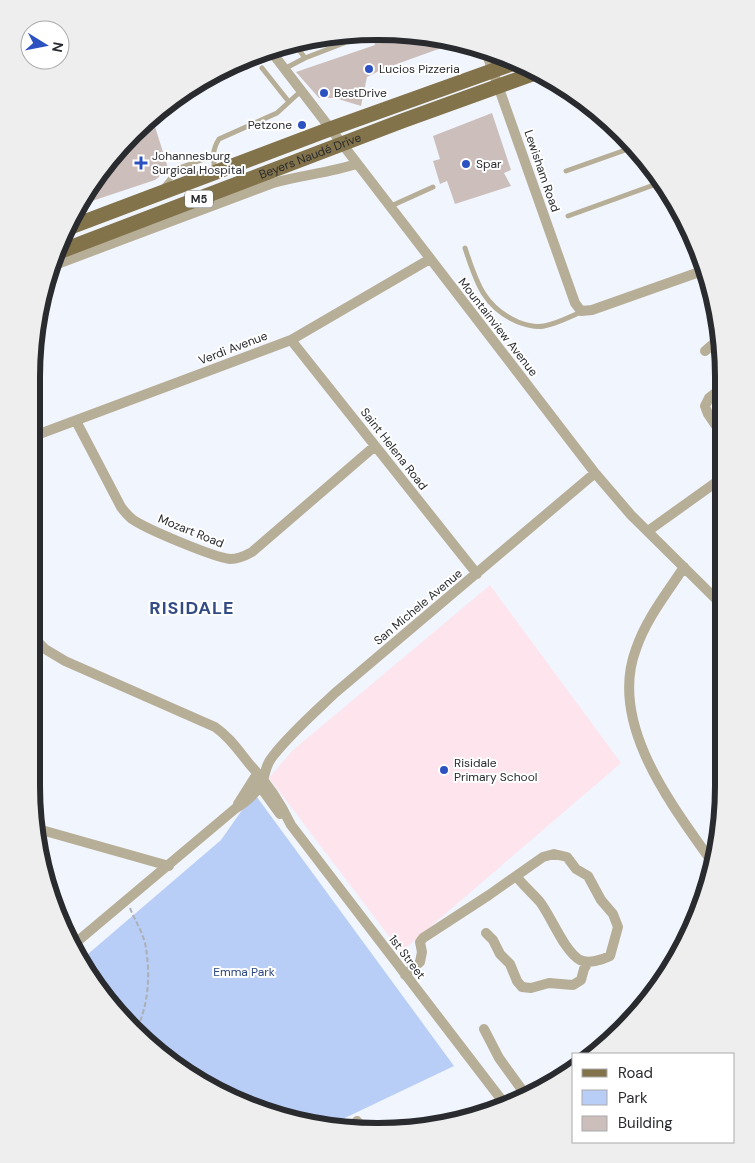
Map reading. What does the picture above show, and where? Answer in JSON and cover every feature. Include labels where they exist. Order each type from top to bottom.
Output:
[{"type":"main road","name":"Beyers Naudé Drive","points":[[77,225],[330,129],[506,66]]},
{"type":"main road","name":"Beyers Naudé Drive","points":[[66,248],[528,76]]},
{"type":"street","name":"Mountainview Avenue","points":[[275,56],[356,164],[373,179],[390,207],[430,260],[595,473],[625,508],[715,598]]},
{"type":"street","name":"Lewisham Road","points":[[488,59],[575,303],[581,312]]},
{"type":"street","name":"Beyers Naudé Drive","points":[[60,263],[273,183],[338,170],[356,164]]},
{"type":"street","name":"Verdi Avenue","points":[[40,434],[291,340],[430,260]]},
{"type":"street","points":[[581,312],[592,310],[698,272]]},
{"type":"street","name":"Saint Helena Road","points":[[291,340],[477,574]]},
{"type":"street","points":[[705,351],[713,344]]},
{"type":"street","points":[[715,393],[709,398],[705,406],[715,424]]},
{"type":"street","name":"Mozart Road","points":[[76,421],[126,513],[137,522],[161,534],[215,555],[232,559],[252,552],[375,446]]},
{"type":"street","name":"San Michele Avenue","points":[[78,941],[236,808],[272,757],[335,693],[595,473]]},
{"type":"street","points":[[648,531],[715,483]]},
{"type":"street","points":[[684,567],[652,617],[635,650],[630,675],[630,714],[656,777],[673,807],[708,856]]},
{"type":"street","name":"1st Street","points":[[40,644],[65,661],[216,727],[236,746],[259,775],[291,824],[501,1099]]},
{"type":"street","points":[[43,830],[168,866]]},
{"type":"street","points":[[405,975],[420,962],[422,952],[420,941],[543,857],[554,854],[567,857],[574,867],[588,876],[601,900],[613,914],[618,927],[610,956],[588,962],[578,959],[571,952],[541,903],[516,876]]},
{"type":"street","points":[[486,933],[493,940],[500,954],[510,964],[517,981],[524,988],[550,983],[572,985],[581,980],[588,962]]},
{"type":"street","points":[[484,1029],[499,1058],[522,1090]]},
{"type":"lane","points":[[284,69],[304,58],[344,43]]},
{"type":"lane","points":[[298,50],[304,58]]},
{"type":"lane","points":[[262,68],[289,102]]},
{"type":"lane","points":[[215,173],[213,156],[214,148],[219,139],[277,113],[300,91]]},
{"type":"lane","points":[[566,171],[626,150]]},
{"type":"lane","points":[[158,194],[179,168],[213,156]]},
{"type":"lane","points":[[568,216],[654,185]]},
{"type":"lane","points":[[390,207],[433,186]]},
{"type":"lane","points":[[465,248],[480,290],[498,311],[507,317],[521,323],[539,327],[581,312]]},
{"type":"path","points":[[127,900],[146,946],[147,993],[145,1009],[138,1023]]},
{"type":"shaded area","name":"Risidale Primary School","points":[[490,585],[621,763],[401,952],[269,778],[292,751]]},
{"type":"green space","name":"Emma Park","points":[[254,793],[454,1066],[339,1121],[333,1120],[312,1117],[269,1105],[228,1088],[190,1066],[139,1024],[110,991],[86,956],[221,840]]},
{"type":"building","points":[[373,40],[378,40],[445,47],[383,69],[367,77],[361,106],[335,98],[319,98],[296,72],[375,45]]},
{"type":"building","points":[[492,113],[511,170],[504,173],[511,186],[455,204],[447,181],[440,184],[433,161],[440,159],[433,136]]},
{"type":"building","name":"Johannesburg Surgical Hospital","points":[[154,125],[168,168],[160,172],[159,177],[90,202],[124,155]]},
{"type":"place","name":"Lucios Pizzeria","points":[[369,69]]},
{"type":"place","name":"BestDrive","points":[[324,93]]},
{"type":"place","name":"Petzone","points":[[302,125]]},
{"type":"place","name":"Johannesburg Surgical Hospital","points":[[141,163]]},
{"type":"place","name":"Spar","points":[[466,164]]},
{"type":"place","name":"Risidale Primary School","points":[[444,770]]},
{"type":"district","name":"RISIDALE","points":[[192,608]]}]
